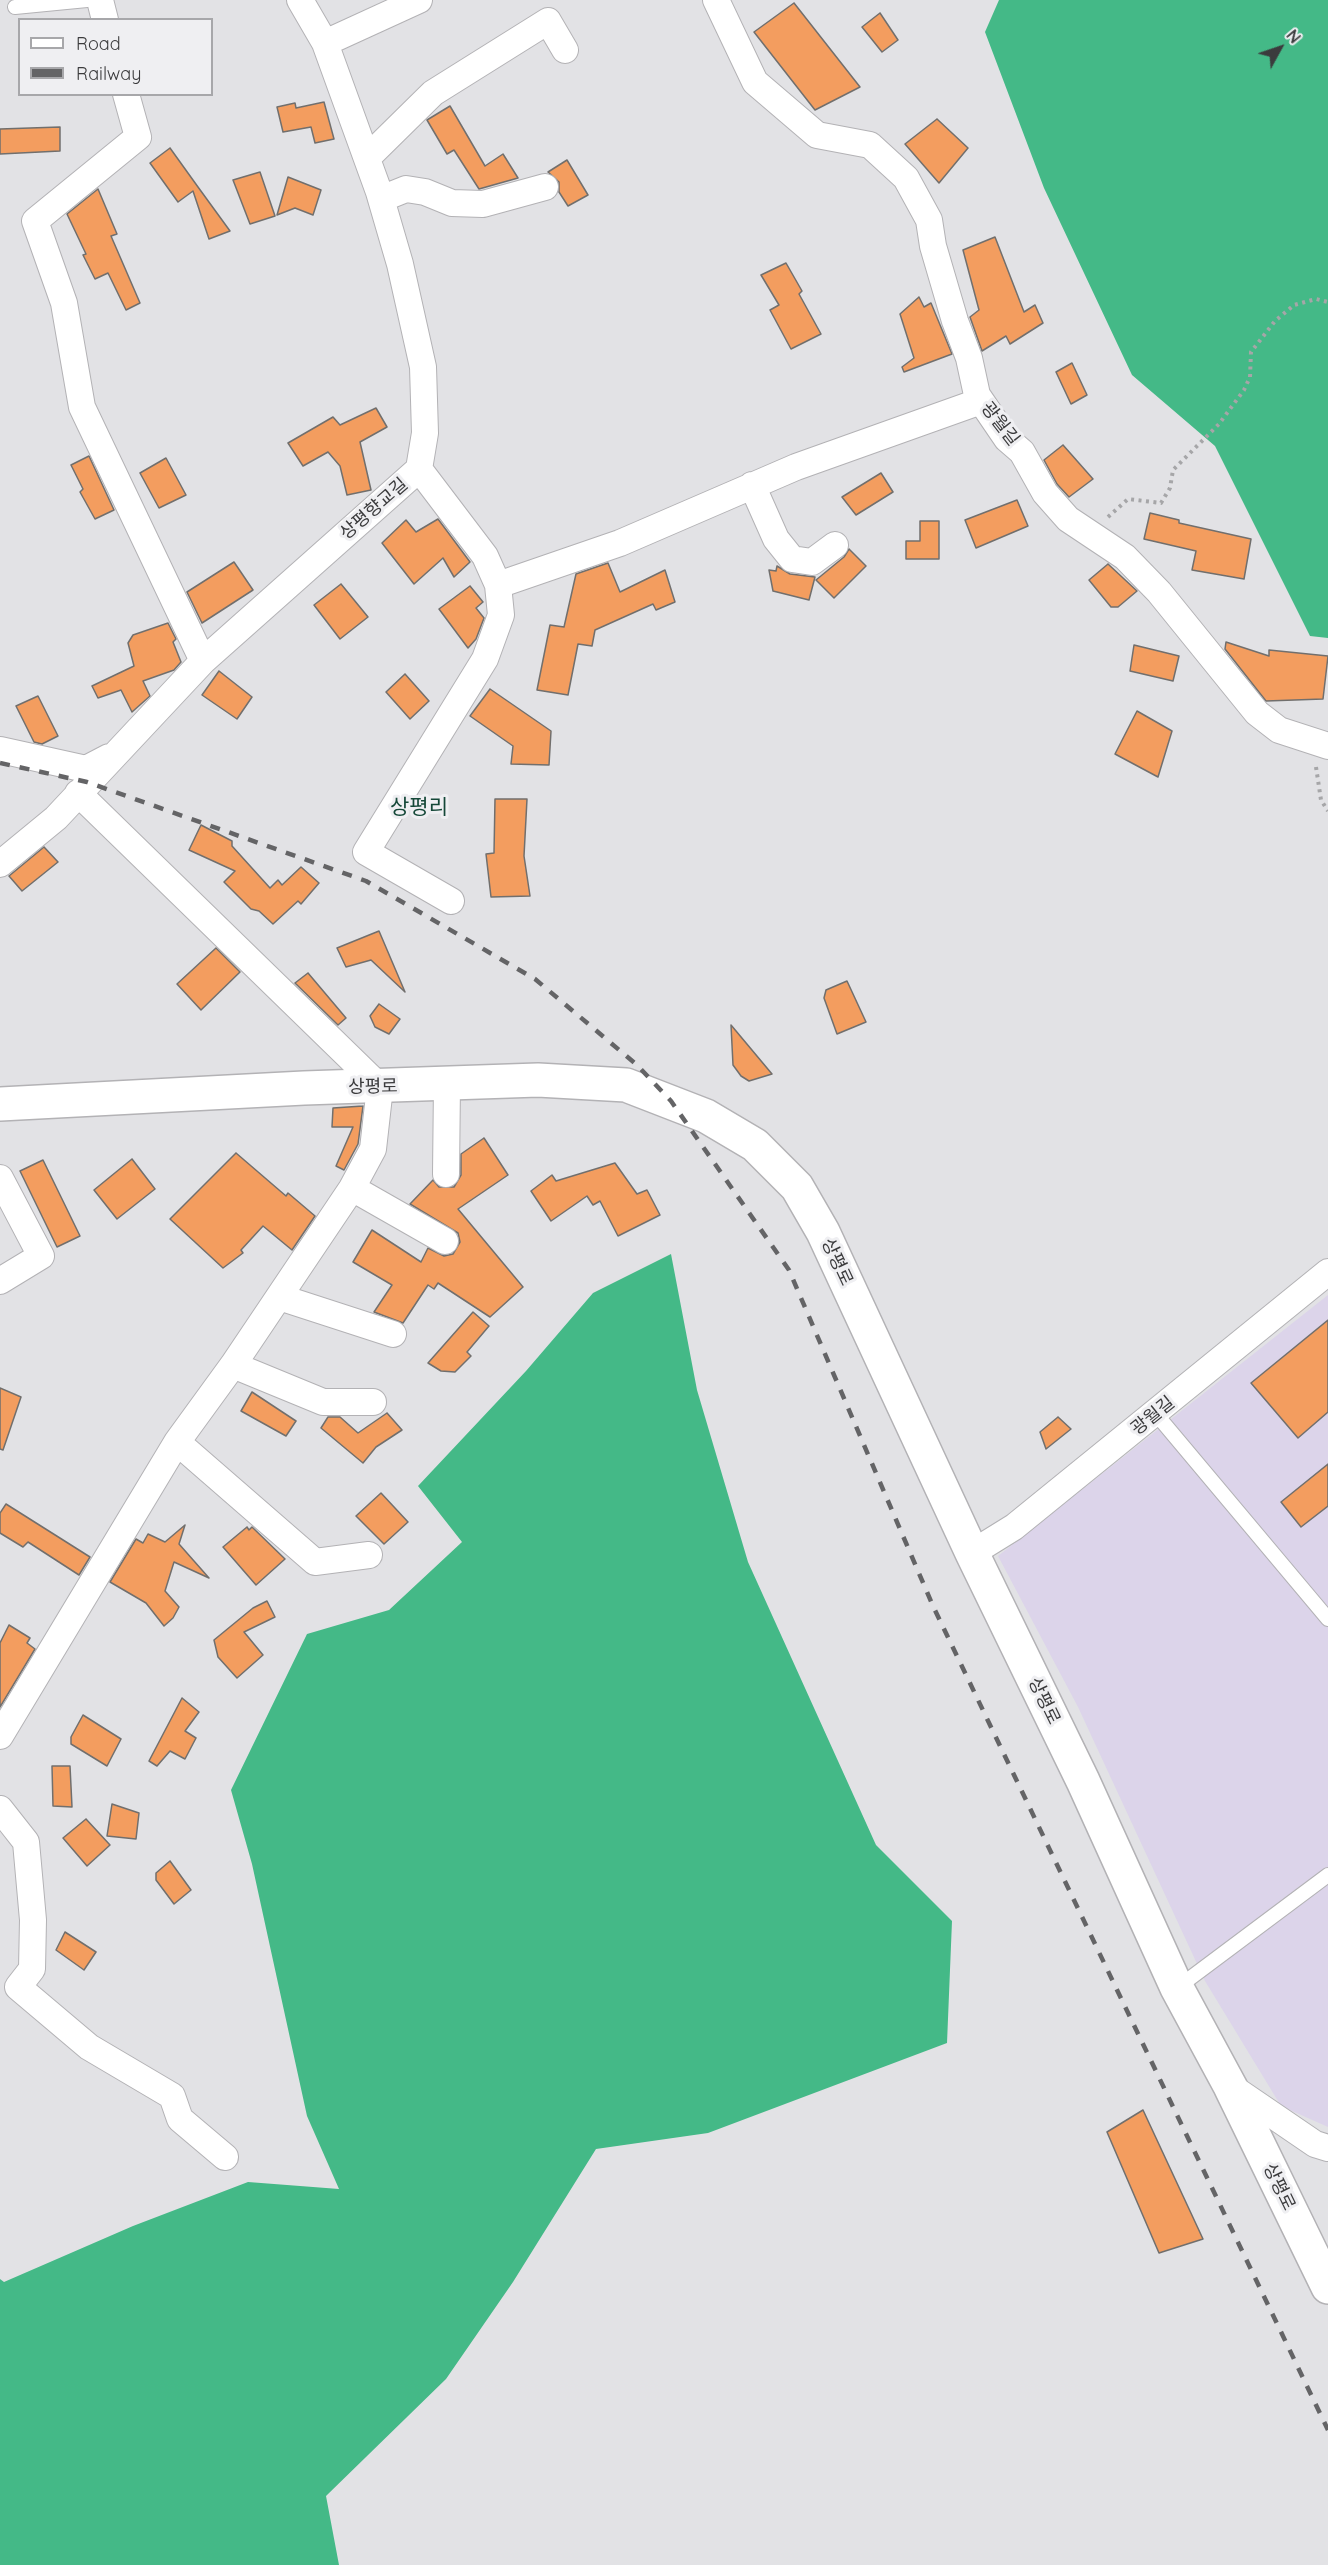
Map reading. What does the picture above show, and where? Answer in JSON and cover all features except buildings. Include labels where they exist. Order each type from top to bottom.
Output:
[{"type":"main road","name":"상평로","points":[[0,1104],[538,1080],[626,1085],[706,1116],[756,1145],[797,1187],[823,1232],[972,1553],[1083,1781],[1177,1988],[1230,2086],[1328,2287]]},
{"type":"street","points":[[100,0],[104,18]]},
{"type":"street","name":"상평향교길","points":[[0,864],[56,818],[203,661],[419,470],[424,433],[423,367],[381,199],[325,43],[300,0]]},
{"type":"street","points":[[325,43],[419,0]]},
{"type":"street","name":"광월길","points":[[716,0],[755,82],[817,135],[870,145],[906,177],[929,220],[941,275],[981,401],[1007,439],[1022,452],[1045,494],[1068,519],[1125,557],[1159,592],[1257,713],[1279,730],[1318,743]]},
{"type":"street","points":[[367,158],[433,93],[548,21],[565,50]]},
{"type":"street","points":[[127,96],[138,137],[35,221],[64,303],[82,407],[203,661]]},
{"type":"street","points":[[381,199],[406,189],[425,192],[452,203],[483,204],[545,187]]},
{"type":"street","points":[[498,585],[620,543],[796,467],[981,401]]},
{"type":"street","points":[[419,470],[477,543],[498,585],[501,615],[485,659],[366,852],[451,901]]},
{"type":"street","points":[[752,485],[776,539],[792,559],[812,562],[836,545]]},
{"type":"street","points":[[0,750],[86,769],[117,752]]},
{"type":"street","points":[[0,1736],[177,1442],[352,1188],[373,1149],[380,1087],[78,793]]},
{"type":"street","points":[[446,1173],[447,1084]]},
{"type":"street","points":[[0,1178],[41,1256],[0,1281]]},
{"type":"street","points":[[352,1188],[445,1241]]},
{"type":"street","name":"광월길","points":[[972,1553],[1014,1527],[1328,1272]]},
{"type":"street","points":[[279,1297],[393,1334]]},
{"type":"street","points":[[232,1365],[323,1402],[373,1402]]},
{"type":"street","points":[[177,1442],[315,1562],[369,1555]]},
{"type":"street","points":[[0,1809],[26,1842],[33,1920],[32,1969],[18,1987],[89,2047],[172,2096],[180,2119],[225,2157]]},
{"type":"street","name":"상평로","points":[[1230,2086],[1315,2144],[1328,2148]]},
{"type":"lane","points":[[15,7],[87,0]]},
{"type":"lane","points":[[1156,1414],[1328,1619]]},
{"type":"lane","points":[[1177,1988],[1328,1875]]},
{"type":"path","points":[[1090,534],[1128,499],[1161,503],[1170,488],[1173,470],[1219,424],[1244,390],[1250,377],[1251,352],[1275,321],[1294,305],[1316,299],[1328,302]]},
{"type":"path","points":[[1318,743],[1315,757],[1321,800],[1328,811]]},
{"type":"shaded area","points":[[1328,1295],[1328,2127],[1281,2106],[1205,1981],[1078,1707],[998,1556]]},
{"type":"green space","points":[[999,0],[1328,0],[1328,638],[1310,636],[1215,446],[1132,375],[1044,188],[985,32]]},
{"type":"green space","points":[[671,1254],[697,1390],[748,1562],[876,1845],[952,1921],[947,2043],[708,2133],[596,2149],[513,2282],[446,2379],[326,2496],[339,2565],[0,2565],[0,2279],[4,2282],[133,2226],[248,2182],[339,2189],[307,2116],[252,1864],[231,1790],[307,1634],[389,1610],[462,1542],[418,1486],[526,1371],[593,1293]]},
{"type":"railway","points":[[0,763],[87,782],[366,881],[535,979],[637,1065],[671,1101],[789,1270],[933,1606],[1328,2430]]},
{"type":"district","name":"상평리","points":[[419,808]]}]
